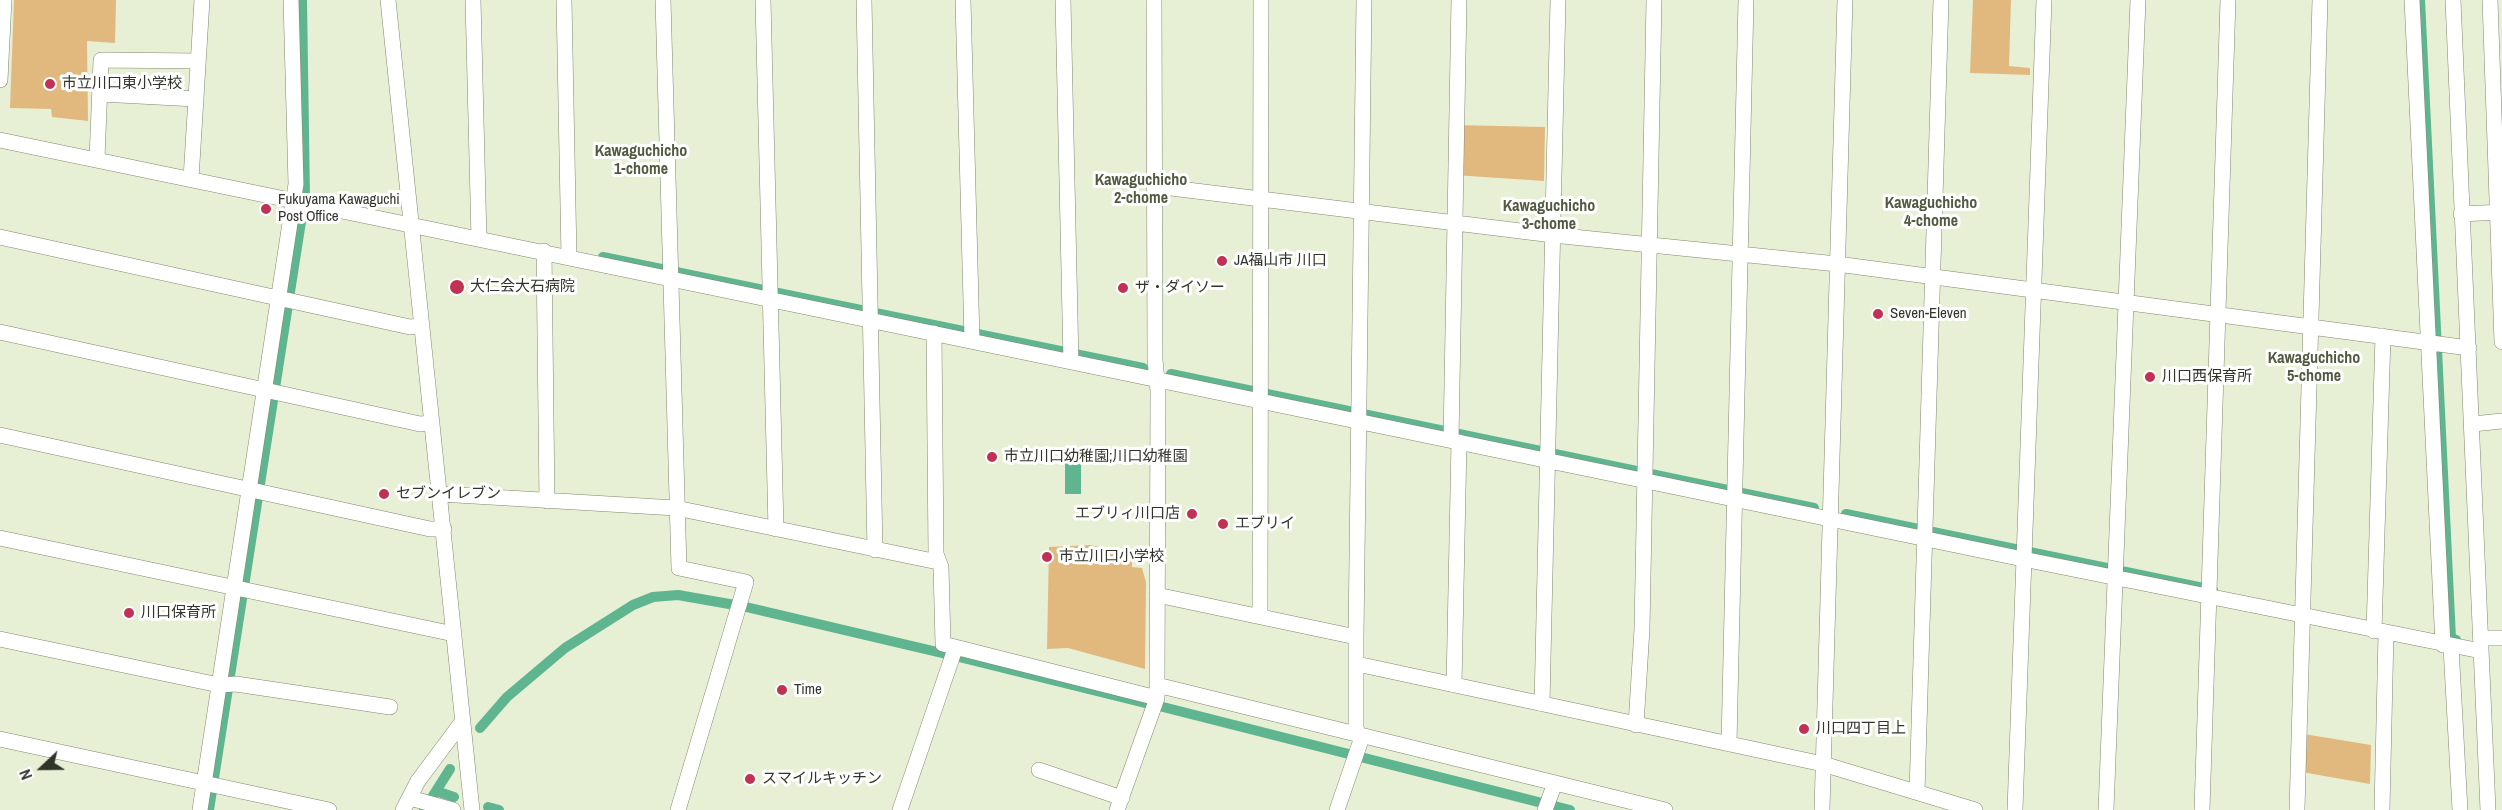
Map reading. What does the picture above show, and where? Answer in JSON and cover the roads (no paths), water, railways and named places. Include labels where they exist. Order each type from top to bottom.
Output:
[{"type":"street","points":[[0,80],[4,0]]},
{"type":"street","points":[[191,178],[202,0]]},
{"type":"street","points":[[200,810],[211,785],[298,201],[291,0]]},
{"type":"street","points":[[388,0],[472,810]]},
{"type":"street","points":[[473,0],[479,239]]},
{"type":"street","points":[[564,0],[569,257]]},
{"type":"street","points":[[663,0],[679,568],[746,582],[678,810]]},
{"type":"street","points":[[763,0],[776,530]]},
{"type":"street","points":[[864,0],[875,550]]},
{"type":"street","points":[[963,0],[972,340]]},
{"type":"street","points":[[1063,0],[1071,362]]},
{"type":"street","points":[[1040,770],[1120,804],[1157,692],[1154,0]]},
{"type":"street","points":[[1260,616],[1261,0]]},
{"type":"street","points":[[1337,810],[1361,741],[1356,728],[1356,637],[1364,0]]},
{"type":"street","points":[[1454,685],[1459,0]]},
{"type":"street","points":[[1542,704],[1558,0]]},
{"type":"street","points":[[1636,725],[1641,670],[1646,481],[1654,0]]},
{"type":"street","points":[[1729,744],[1746,0]]},
{"type":"street","points":[[1822,810],[1845,0]]},
{"type":"street","points":[[1917,792],[1941,0]]},
{"type":"street","points":[[2015,810],[2044,0]]},
{"type":"street","points":[[2106,810],[2138,0]]},
{"type":"street","points":[[2202,810],[2228,0]]},
{"type":"street","points":[[2297,810],[2320,0]]},
{"type":"street","points":[[2412,0],[2429,343],[2447,646],[2460,810]]},
{"type":"street","points":[[2458,0],[2453,0],[2488,810]]},
{"type":"street","points":[[2490,0],[2500,212],[2502,342]]},
{"type":"street","points":[[97,159],[101,60],[105,58],[198,61]]},
{"type":"street","points":[[100,94],[196,99]]},
{"type":"street","points":[[0,140],[2447,646],[2481,645],[2502,638]]},
{"type":"street","points":[[1155,186],[1553,235],[1837,264],[2469,348]]},
{"type":"street","points":[[2461,214],[2500,212]]},
{"type":"street","points":[[0,237],[410,327],[422,326]]},
{"type":"street","points":[[544,251],[547,501]]},
{"type":"street","points":[[0,332],[420,424],[432,423]]},
{"type":"street","points":[[934,333],[941,641],[955,649],[1359,734],[1665,810]]},
{"type":"street","points":[[2382,810],[2380,632],[2383,336]]},
{"type":"street","points":[[2473,424],[2502,421]]},
{"type":"street","points":[[0,435],[430,529],[444,529]]},
{"type":"street","points":[[440,494],[676,508],[938,562]]},
{"type":"street","points":[[0,538],[454,634]]},
{"type":"street","points":[[1156,595],[1356,637]]},
{"type":"street","points":[[0,639],[226,684],[390,707]]},
{"type":"street","points":[[900,810],[955,649]]},
{"type":"street","points":[[1357,664],[1823,764],[1975,810]]},
{"type":"street","points":[[448,808],[413,803],[418,781],[462,722]]},
{"type":"street","points":[[0,739],[329,810]]},
{"type":"street","points":[[1547,806],[1555,783]]},
{"type":"waterway","points":[[209,810],[305,196],[302,0]]},
{"type":"waterway","points":[[2420,0],[2451,638],[2456,640],[2456,648]]},
{"type":"waterway","points":[[603,257],[1143,368]]},
{"type":"waterway","points":[[1171,374],[1814,508]]},
{"type":"waterway","points":[[1846,514],[2213,590]]},
{"type":"waterway","points":[[480,728],[507,697],[565,648],[633,605],[653,597],[678,595],[735,605]]},
{"type":"waterway","points":[[746,607],[946,654]]},
{"type":"waterway","points":[[959,657],[1145,703]]},
{"type":"waterway","points":[[1163,707],[1570,810]]},
{"type":"waterway","points":[[424,810],[450,769]]},
{"type":"waterway","points":[[436,791],[454,797]]},
{"type":"waterway","points":[[488,807],[499,810]]},
{"type":"place","name":"市立川口東小学校","points":[[50,84]]},
{"type":"place","name":"Fukuyama Kawaguchi Post Office","points":[[266,209]]},
{"type":"place","name":"JA福山市 川口","points":[[1222,261]]},
{"type":"place","name":"大仁会大石病院","points":[[457,287]]},
{"type":"place","name":"ザ・ダイソー","points":[[1123,288]]},
{"type":"place","name":"Seven-Eleven","points":[[1878,314]]},
{"type":"place","name":"川口西保育所","points":[[2150,377]]},
{"type":"place","name":"市立川口幼稚園;川口幼稚園","points":[[992,457]]},
{"type":"place","name":"セブンイレブン","points":[[384,494]]},
{"type":"place","name":"エブリィ川口店","points":[[1192,514]]},
{"type":"place","name":"エブリイ","points":[[1223,524]]},
{"type":"place","name":"市立川口小学校","points":[[1047,557]]},
{"type":"place","name":"川口保育所","points":[[129,613]]},
{"type":"place","name":"Time","points":[[782,690]]},
{"type":"place","name":"川口四丁目上","points":[[1804,729]]},
{"type":"place","name":"スマイルキッチン","points":[[750,779]]},
{"type":"district","name":"Kawaguchicho 1-chome","points":[[641,161]]},
{"type":"district","name":"Kawaguchicho 2-chome","points":[[1141,190]]},
{"type":"district","name":"Kawaguchicho 4-chome","points":[[1931,213]]},
{"type":"district","name":"Kawaguchicho 3-chome","points":[[1549,216]]},
{"type":"district","name":"Kawaguchicho 5-chome","points":[[2314,368]]}]
